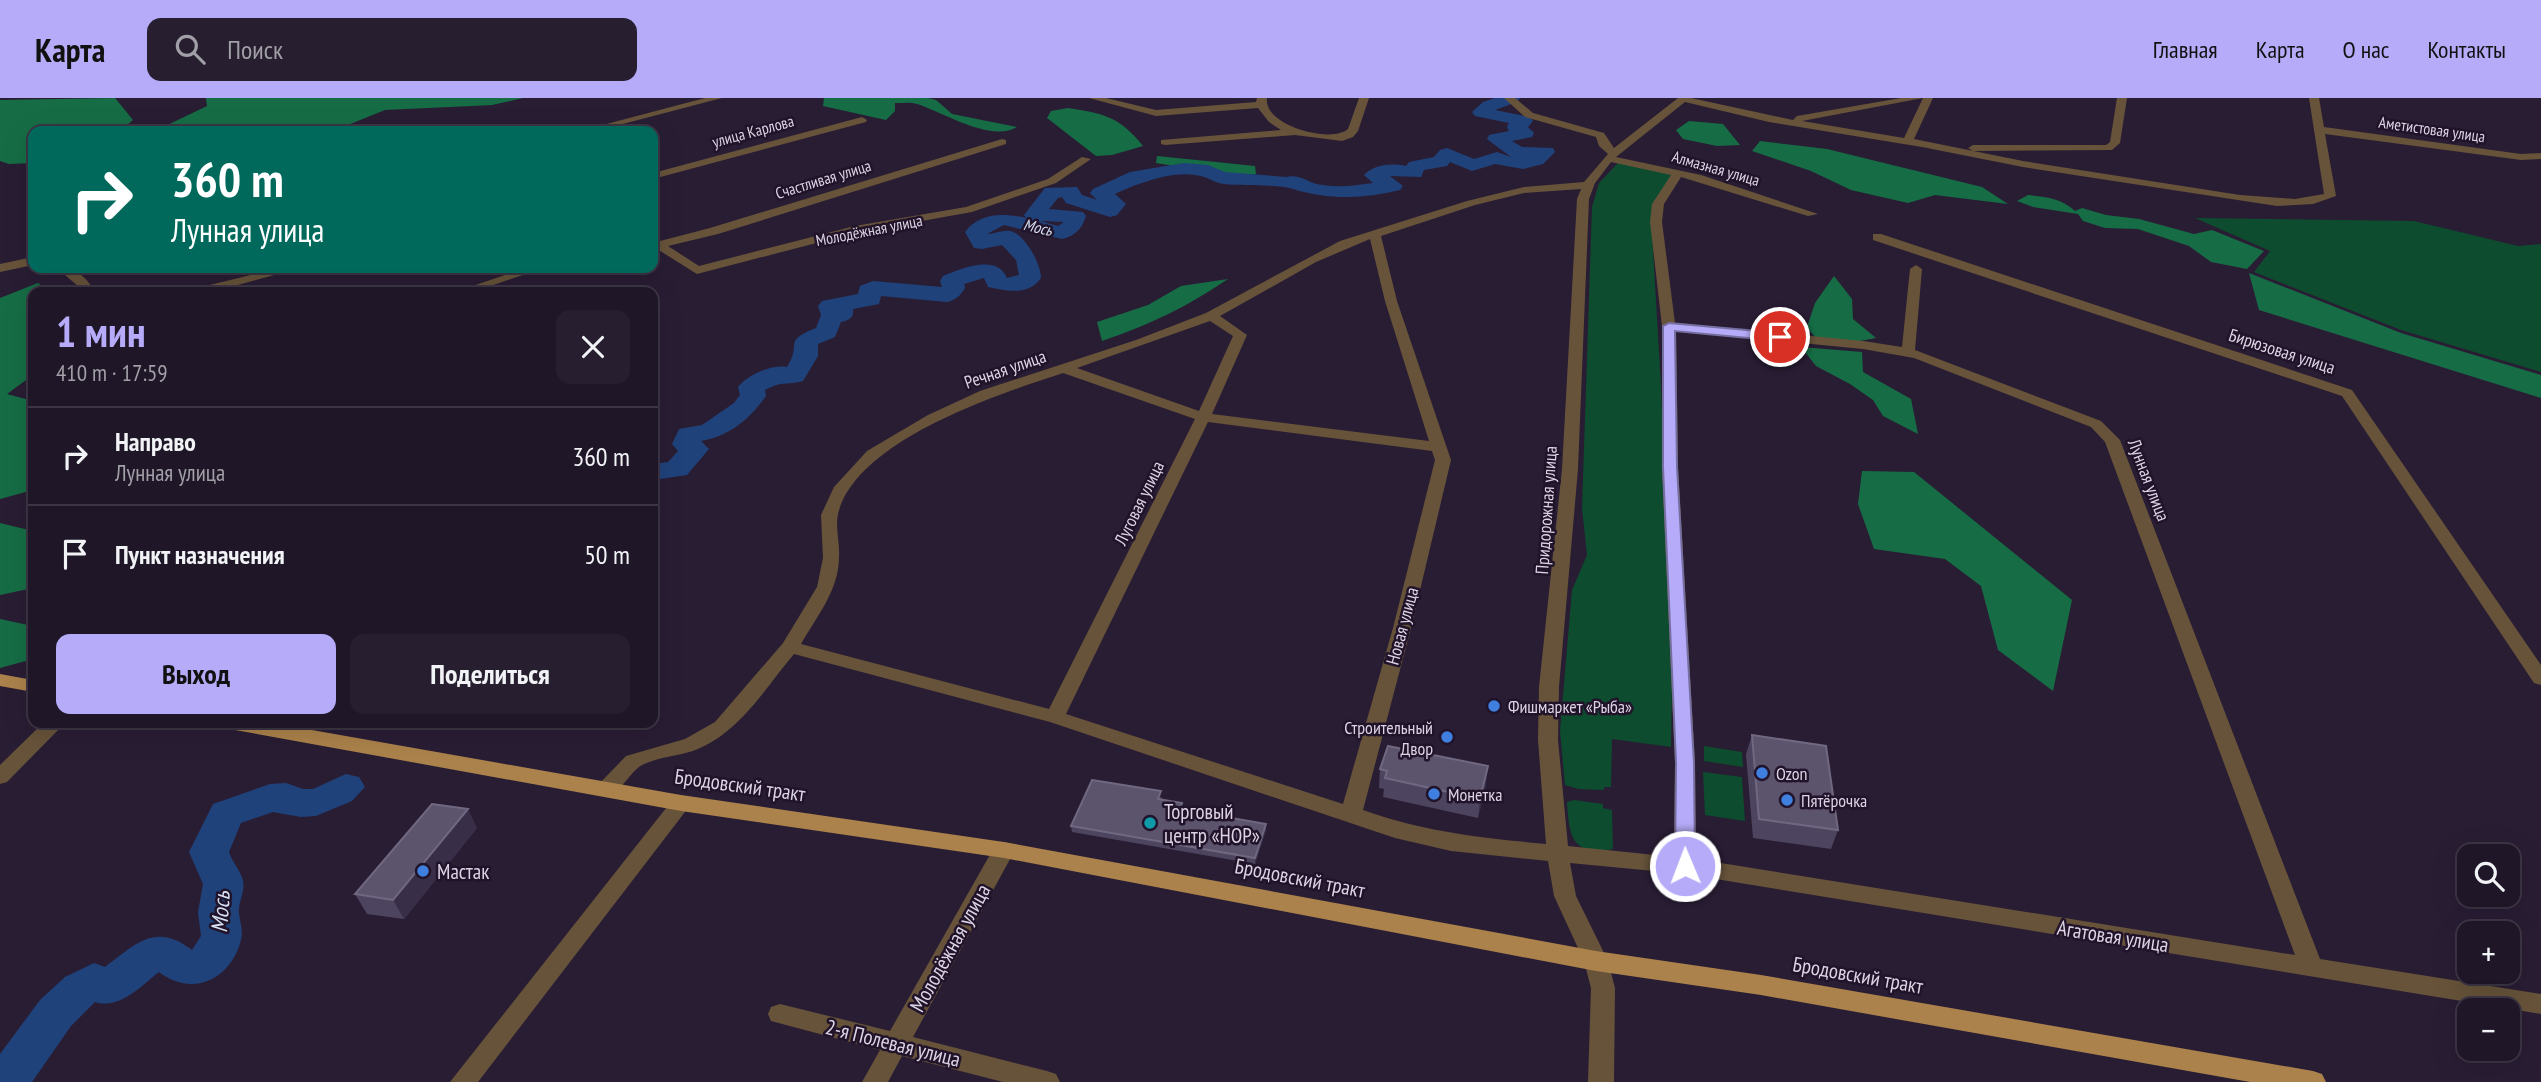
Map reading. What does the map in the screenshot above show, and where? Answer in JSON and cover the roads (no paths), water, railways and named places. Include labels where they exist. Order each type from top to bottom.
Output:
[{"type":"main road","points":[[0,680],[28,685]]},
{"type":"main road","name":"Бродовский тракт","points":[[263,728],[681,803],[1004,850],[1596,961],[1761,985],[2313,1082]]},
{"type":"street","points":[[605,126],[717,98]]},
{"type":"street","points":[[1094,98],[1156,113],[1262,102],[1266,116],[1293,132]]},
{"type":"street","points":[[1165,142],[1293,132],[1344,138],[1360,116],[1364,98]]},
{"type":"street","points":[[1684,98],[1769,118],[1907,143],[2108,148],[2115,143],[2122,98]]},
{"type":"street","name":"Придорожная улица","points":[[1601,1082],[1603,988],[1596,961],[1565,896],[1548,763],[1547,715],[1564,548],[1582,215],[1588,185],[1613,156],[1667,115],[1684,98]]},
{"type":"street","points":[[1823,114],[1833,98]]},
{"type":"street","points":[[1769,118],[1784,120],[1918,98]]},
{"type":"street","points":[[1907,143],[1928,98]]},
{"type":"street","points":[[1926,145],[2018,165],[2246,198],[2317,201],[2330,196],[2314,98]]},
{"type":"street","points":[[1511,99],[1529,115],[1600,135],[1604,138],[1604,146],[1613,156]]},
{"type":"street","name":"улица Карлова","points":[[658,175],[862,120]]},
{"type":"street","name":"Аметистовая улица","points":[[2320,130],[2521,157],[2541,156]]},
{"type":"street","name":"Счастливая улица","points":[[658,243],[714,231],[1002,142]]},
{"type":"street","name":"Алмазная улица","points":[[1613,156],[1812,214]]},
{"type":"street","points":[[2521,157],[2541,168]]},
{"type":"street","name":"Молодёжная улица","points":[[658,246],[697,270],[855,230],[968,210],[1052,181],[1086,159]]},
{"type":"street","points":[[1678,173],[1658,204],[1657,215],[1669,326],[1670,467],[1685,763],[1685,866]]},
{"type":"street","name":"Речная улица","points":[[605,790],[633,761],[692,744],[722,726],[790,647],[827,587],[831,558],[829,515],[840,490],[872,454],[933,418],[985,394],[1141,344],[1211,316],[1312,259],[1375,234],[1471,203],[1524,190],[1588,185]]},
{"type":"street","name":"Новая улица","points":[[1351,814],[1402,628],[1443,460],[1391,301],[1375,234]]},
{"type":"street","name":"Бирюзовая улица","points":[[1877,237],[2347,393],[2541,680]]},
{"type":"street","points":[[0,268],[28,262]]},
{"type":"street","points":[[1908,352],[1916,269]]},
{"type":"street","points":[[69,273],[86,287]]},
{"type":"street","points":[[218,287],[274,273]]},
{"type":"street","points":[[477,287],[521,273]]},
{"type":"street","name":"Луговая улица","points":[[1055,717],[1203,417],[1240,335],[1211,316]]},
{"type":"street","name":"Лунная улица","points":[[1669,326],[1908,352],[2096,424],[2112,440],[2312,968]]},
{"type":"street","points":[[1065,369],[1203,417],[1439,447]]},
{"type":"street","points":[[790,647],[1055,717],[1395,830],[1451,844],[1558,854]]},
{"type":"street","points":[[0,777],[50,728]]},
{"type":"street","points":[[463,1082],[681,803]]},
{"type":"street","name":"Молодёжная улица","points":[[875,1082],[1004,850]]},
{"type":"street","name":"Агатовая улица","points":[[1558,854],[1685,866],[2541,1004]]},
{"type":"street","name":"2-я Полевая улица","points":[[780,1014],[1047,1082]]},
{"type":"waterway","name":"Мось","points":[[658,471],[677,469],[695,449],[686,444],[689,435],[710,432],[743,409],[753,396],[751,387],[779,373],[794,376],[805,356],[805,341],[826,332],[831,318],[841,315],[842,310],[830,311],[830,306],[871,299],[868,291],[873,288],[919,290],[947,295],[954,288],[951,281],[979,271],[990,272],[995,275],[996,282],[1012,286],[1030,278],[1026,258],[1007,237],[982,243],[976,232],[988,223],[1004,219],[1062,233],[1073,225],[1076,216],[1034,215],[1052,192],[1070,191],[1073,199],[1110,211],[1116,204],[1100,193],[1137,176],[1184,169],[1208,171],[1220,178],[1287,183],[1294,181],[1316,191],[1342,192],[1393,186],[1374,175],[1392,169],[1414,173],[1416,166],[1440,162],[1447,154],[1472,165],[1497,158],[1516,163],[1537,160],[1546,152],[1518,153],[1496,139],[1525,133],[1516,127],[1524,121],[1481,112],[1511,98]]},
{"type":"waterway","name":"Мось","points":[[5,1082],[56,1013],[80,989],[94,981],[100,986],[116,982],[143,960],[161,952],[190,968],[202,965],[213,956],[222,936],[219,912],[223,881],[209,852],[226,814],[270,798],[286,797],[301,803],[316,802],[346,787]]},
{"type":"place","name":"Фишмаркет «Рыба»","points":[[1494,706]]},
{"type":"place","name":"Строительный Двор","points":[[1447,737]]},
{"type":"place","name":"Ozon","points":[[1762,773]]},
{"type":"place","name":"Монетка","points":[[1434,794]]},
{"type":"place","name":"Пятёрочка","points":[[1787,800]]},
{"type":"place","name":"Торговый центр «НОР»","points":[[1150,823]]},
{"type":"place","name":"Мастак","points":[[423,871]]}]
